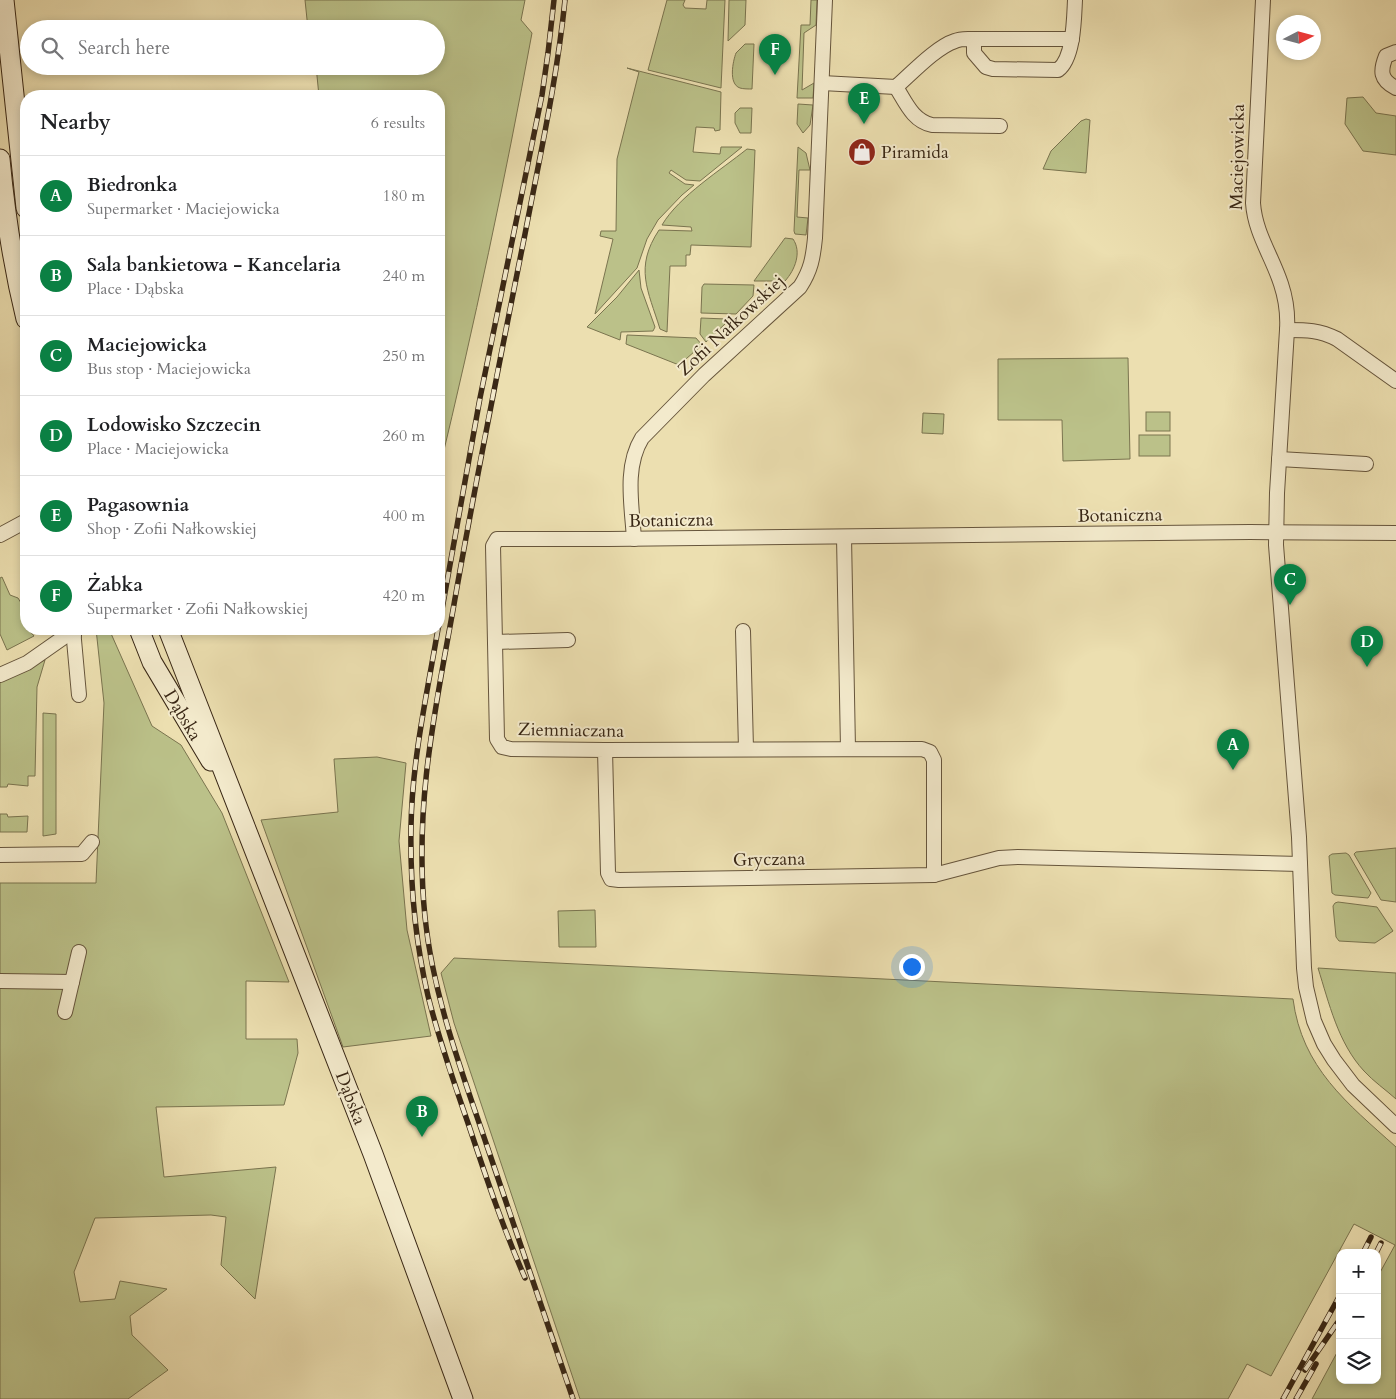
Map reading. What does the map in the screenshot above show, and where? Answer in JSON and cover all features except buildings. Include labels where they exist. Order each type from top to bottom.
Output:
[{"type":"street","points":[[4,0],[20,151]]},
{"type":"street","name":"Zofii Nałkowskiej","points":[[634,539],[631,474],[636,448],[642,438],[704,375],[800,286],[809,273],[814,238],[825,0]]},
{"type":"street","points":[[974,39],[974,53],[986,67],[994,69],[1058,70],[1062,67],[1067,57],[1072,39],[1075,0]]},
{"type":"street","name":"Maciejowicka","points":[[1263,0],[1253,203],[1257,227],[1278,274],[1287,305],[1276,532],[1300,864],[1304,968],[1309,1004],[1314,1021],[1327,1050],[1345,1075],[1396,1126]]},
{"type":"street","points":[[822,83],[896,87],[943,46],[955,40],[1072,39]]},
{"type":"street","points":[[1396,52],[1386,56],[1382,66],[1383,77],[1388,85],[1396,88]]},
{"type":"street","points":[[896,87],[917,119],[923,123],[932,126],[1000,126]]},
{"type":"street","points":[[0,159],[9,235],[20,289]]},
{"type":"street","points":[[1287,330],[1318,331],[1337,339],[1396,381]]},
{"type":"street","points":[[1279,459],[1366,464]]},
{"type":"street","points":[[0,535],[20,524]]},
{"type":"street","name":"Botaniczna","points":[[497,539],[1276,532],[1396,533]]},
{"type":"street","points":[[844,537],[848,749]]},
{"type":"street","name":"Ziemniaczana","points":[[497,539],[493,546],[497,739],[502,747],[511,749],[605,750],[922,749],[930,752],[934,760],[935,770],[934,875]]},
{"type":"street","points":[[743,631],[746,749]]},
{"type":"street","points":[[0,674],[27,663],[66,635]]},
{"type":"street","points":[[74,635],[79,695]]},
{"type":"street","name":"Dąbska","points":[[141,635],[159,675],[234,798]]},
{"type":"street","name":"Dąbska","points":[[170,635],[373,1154],[463,1399]]},
{"type":"street","points":[[495,642],[568,640]]},
{"type":"street","name":"Gryczana","points":[[605,750],[608,873],[612,879],[668,880],[934,875]]},
{"type":"street","points":[[0,855],[82,854],[92,842]]},
{"type":"street","points":[[934,875],[999,858],[1018,857],[1300,864]]},
{"type":"street","points":[[65,1012],[79,952]]},
{"type":"street","points":[[0,981],[72,982]]},
{"type":"green space","points":[[305,0],[525,0],[521,20],[532,33],[488,253],[445,445],[445,90],[318,90],[317,75],[445,75],[445,20],[307,20]]},
{"type":"green space","points":[[667,0],[685,0],[683,5],[685,8],[706,9],[707,0],[725,0],[721,88],[648,70]]},
{"type":"green space","points":[[729,0],[746,0],[745,25],[728,41]]},
{"type":"green space","points":[[811,0],[817,0],[816,25],[804,33],[802,90],[814,83],[813,98],[797,98],[801,25],[810,25]]},
{"type":"green space","points":[[745,44],[754,44],[752,89],[736,86],[733,77],[736,53]]},
{"type":"green space","points":[[627,68],[721,92],[720,130],[715,131],[714,128],[696,127],[693,152],[720,154],[721,147],[742,147],[700,181],[686,180],[671,170],[669,173],[685,184],[694,185],[658,220],[647,239],[637,268],[595,314],[613,239],[600,236],[601,231],[616,231],[617,159],[639,72]]},
{"type":"green space","points":[[1363,97],[1376,113],[1396,116],[1396,155],[1363,151],[1345,124],[1347,98]]},
{"type":"green space","points":[[798,104],[813,105],[810,125],[803,133],[797,124]]},
{"type":"green space","points":[[740,108],[752,108],[751,133],[740,133],[735,123],[735,113]]},
{"type":"green space","points":[[1090,120],[1086,173],[1043,169],[1051,151],[1081,121]]},
{"type":"green space","points":[[798,147],[806,153],[810,170],[799,170],[797,217],[808,218],[806,235],[795,234],[794,231]]},
{"type":"green space","points":[[747,149],[755,150],[751,247],[691,245],[690,255],[686,255],[686,266],[670,266],[667,332],[660,329],[646,279],[645,268],[651,244],[659,230],[692,231],[691,227],[662,225],[669,214],[690,194]]},
{"type":"green space","points":[[785,238],[793,239],[797,249],[796,261],[789,277],[785,281],[754,281]]},
{"type":"green space","points":[[639,270],[641,288],[655,327],[653,331],[621,332],[620,340],[587,327],[617,297]]},
{"type":"green space","points":[[704,284],[754,285],[753,296],[736,314],[701,313],[702,287]]},
{"type":"green space","points":[[701,318],[726,319],[726,323],[706,342],[700,334]]},
{"type":"green space","points":[[627,335],[696,338],[702,345],[679,365],[626,344]]},
{"type":"green space","points":[[1128,358],[1130,459],[1063,461],[1062,420],[998,420],[998,359]]},
{"type":"green space","points":[[1146,412],[1170,412],[1170,431],[1146,431]]},
{"type":"green space","points":[[923,413],[944,414],[943,434],[922,433]]},
{"type":"green space","points":[[1139,435],[1170,435],[1170,456],[1139,456]]},
{"type":"green space","points":[[2,577],[10,595],[18,598],[20,601],[20,635],[34,636],[7,650],[0,634],[0,578]]},
{"type":"green space","points":[[97,635],[112,635],[152,726],[181,745],[222,813],[289,982],[246,981],[246,1039],[297,1039],[298,1053],[284,1105],[156,1107],[164,1177],[276,1167],[255,1299],[221,1265],[226,1217],[211,1215],[95,1218],[74,1272],[80,1302],[115,1299],[120,1281],[167,1289],[130,1316],[132,1335],[168,1370],[128,1399],[0,1399],[0,883],[96,883],[104,703]]},
{"type":"green space","points":[[45,660],[37,687],[35,776],[28,776],[28,786],[8,784],[7,787],[0,787],[0,680]]},
{"type":"green space","points":[[43,713],[56,714],[56,834],[43,836]]},
{"type":"green space","points":[[377,757],[406,763],[399,841],[407,930],[431,1036],[343,1047],[261,820],[338,812],[334,759]]},
{"type":"green space","points":[[0,814],[7,814],[8,817],[28,816],[27,832],[0,832]]},
{"type":"green space","points":[[1396,848],[1396,902],[1381,900],[1354,854],[1356,852]]},
{"type":"green space","points":[[1346,853],[1371,893],[1368,898],[1335,895],[1332,893],[1329,856]]},
{"type":"green space","points":[[1338,902],[1377,907],[1393,931],[1375,943],[1339,941],[1336,937],[1333,906]]},
{"type":"green space","points":[[595,910],[596,947],[559,947],[558,911]]},
{"type":"green space","points":[[454,958],[1293,999],[1298,1023],[1306,1045],[1317,1065],[1344,1099],[1396,1147],[1396,1399],[1312,1399],[1336,1354],[1336,1384],[1381,1384],[1381,1271],[1395,1245],[1354,1224],[1340,1249],[1336,1249],[1336,1257],[1271,1376],[1247,1364],[1228,1399],[580,1399],[454,1023],[441,973]]},
{"type":"green space","points":[[1318,968],[1396,973],[1396,1099],[1364,1071],[1347,1048],[1335,1022]]},
{"type":"railway","points":[[445,593],[480,398],[542,95],[554,0]]},
{"type":"railway","points":[[565,0],[548,117],[479,469],[433,725],[424,800],[422,877],[429,946],[450,1033],[573,1399]]},
{"type":"railway","points":[[437,635],[414,777],[411,827],[411,870],[414,912],[423,975],[452,1078],[495,1202],[525,1278]]},
{"type":"railway","points":[[1365,1249],[1371,1237]]},
{"type":"railway","points":[[1378,1249],[1381,1243]]},
{"type":"railway","points":[[1283,1399],[1336,1302]]},
{"type":"railway","points":[[1305,1370],[1336,1325]]},
{"type":"railway","points":[[1296,1399],[1316,1364]]},
{"type":"place","name":"Żabka","points":[[775,75]]},
{"type":"place","name":"Pagasownia","points":[[864,124]]},
{"type":"place","name":"Piramida","points":[[862,152]]},
{"type":"place","name":"Maciejowicka","points":[[1290,605]]},
{"type":"place","name":"Lodowisko Szczecin","points":[[1367,667]]},
{"type":"place","name":"Biedronka","points":[[1233,770]]},
{"type":"place","name":"Sala bankietowa - Kancelaria","points":[[422,1137]]}]
